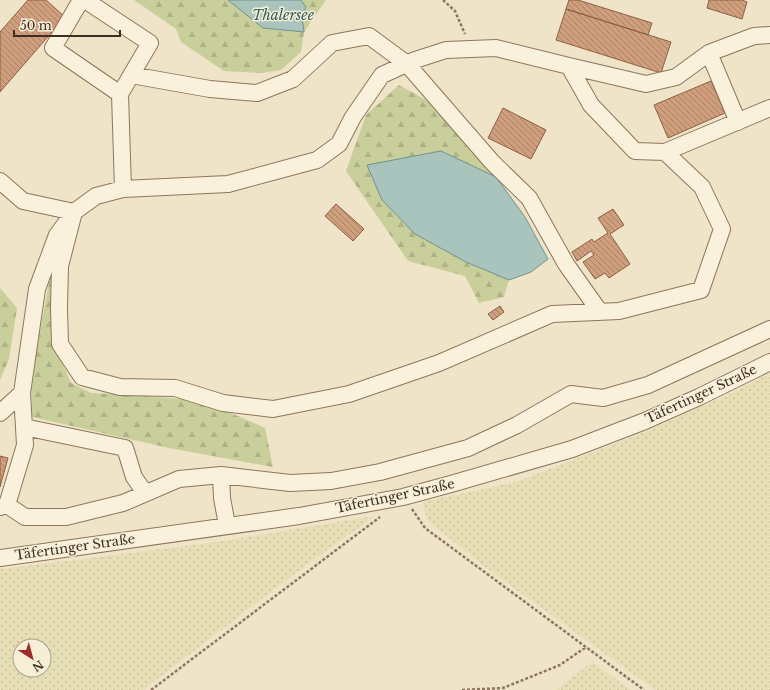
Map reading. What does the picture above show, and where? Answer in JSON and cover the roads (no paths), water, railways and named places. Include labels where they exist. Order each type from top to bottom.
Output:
[{"type":"street","points":[[81,0],[53,48],[120,94]]},
{"type":"street","points":[[85,0],[150,43],[120,94],[123,189]]},
{"type":"street","points":[[770,35],[754,36],[709,53],[676,77],[646,84],[496,48],[446,50],[382,75],[353,118],[339,144],[318,160],[228,184],[123,189],[96,196],[74,212],[57,235],[37,289],[22,393],[25,445],[3,506],[25,517],[66,517],[123,503],[179,479],[221,475],[290,483],[331,481],[380,472],[468,448],[517,425],[571,394],[603,398],[648,385],[770,329]]},
{"type":"street","points":[[131,75],[210,90],[257,93],[293,79],[332,43],[369,36],[407,64],[492,162],[529,198],[566,264],[600,312]]},
{"type":"street","points":[[709,53],[738,122]]},
{"type":"street","points":[[569,66],[591,104],[635,152],[665,152],[770,108]]},
{"type":"street","points":[[74,212],[60,266],[60,344],[82,377],[120,387],[175,388],[223,403],[273,409],[349,394],[438,363],[552,314],[619,311],[701,290],[722,229],[702,187],[665,152]]},
{"type":"street","points":[[0,181],[23,201],[74,212]]},
{"type":"street","name":"Täfertinger Straße","points":[[0,558],[299,516],[402,497],[572,448],[645,421],[699,397],[770,362]]},
{"type":"street","points":[[0,413],[22,393]]},
{"type":"street","points":[[24,427],[125,448],[134,477],[145,493]]},
{"type":"street","points":[[221,475],[222,498],[227,526]]},
{"type":"water","name":"Thalersee","points":[[228,0],[301,0],[306,7],[302,17],[304,32],[263,28]]},
{"type":"water","points":[[441,151],[496,177],[525,217],[548,259],[531,272],[509,280],[466,262],[415,234],[382,200],[367,165]]}]
